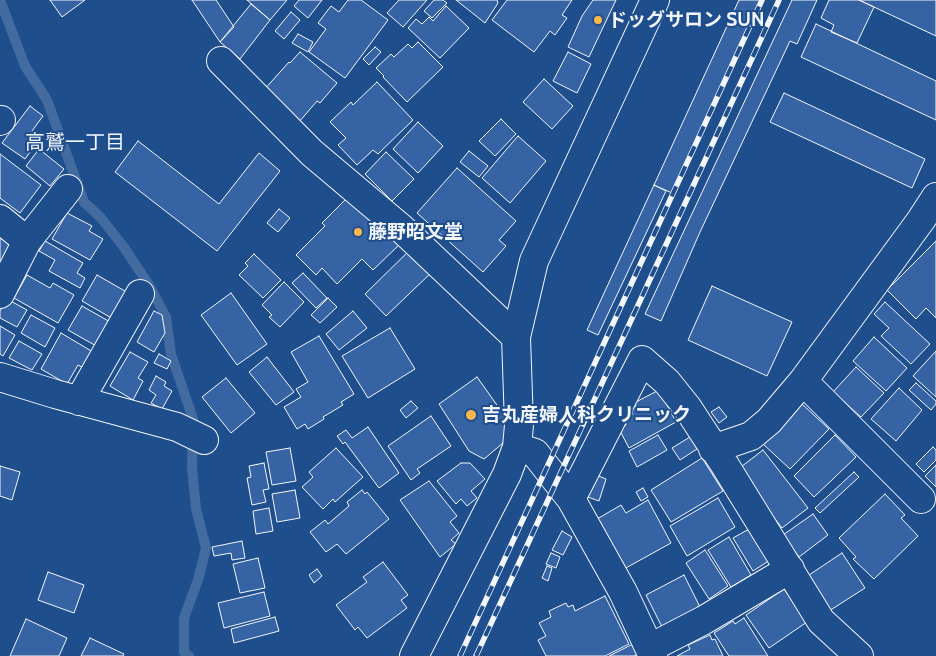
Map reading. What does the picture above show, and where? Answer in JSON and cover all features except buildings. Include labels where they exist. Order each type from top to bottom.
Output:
[{"type":"street","points":[[414,656],[507,474],[517,447],[519,425],[516,337],[534,261],[656,0]]},
{"type":"street","points":[[221,61],[312,153],[401,228],[516,337]]},
{"type":"street","points":[[0,294],[26,241],[68,189]]},
{"type":"street","points":[[713,449],[751,436],[769,421],[803,381],[936,197]]},
{"type":"street","points":[[0,219],[26,241]]},
{"type":"street","points":[[79,401],[140,294]]},
{"type":"street","points":[[571,499],[642,360],[667,382],[687,407],[821,621],[859,656]]},
{"type":"street","points":[[0,376],[79,401],[177,427],[204,440]]},
{"type":"street","points":[[803,381],[921,499]]},
{"type":"street","points":[[517,447],[535,453],[571,499],[624,592],[652,652],[790,569]]},
{"type":"waterway","points":[[0,0],[25,66],[47,100],[84,202],[101,218],[123,246],[149,285],[166,317],[171,354],[193,419],[192,468],[196,509],[206,548],[198,580],[184,618],[184,652],[189,656]]},
{"type":"railway","points":[[460,656],[762,0]]},
{"type":"railway","points":[[476,656],[779,0]]},
{"type":"place","name":"ドッグサロン SUN","points":[[598,20]]},
{"type":"place","name":"藤野昭文堂","points":[[358,232]]},
{"type":"place","name":"吉丸産婦人科クリニック","points":[[471,415]]},
{"type":"district","name":"高鷲一丁目","points":[[75,143]]}]
